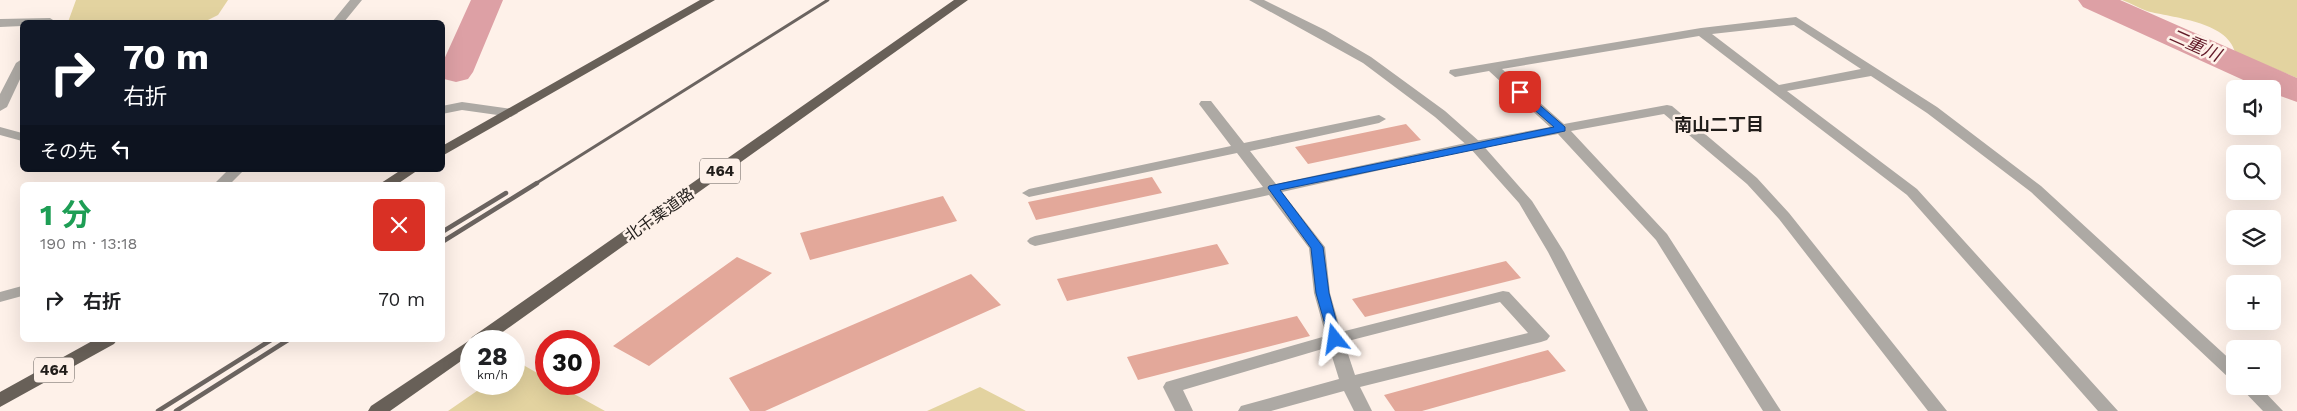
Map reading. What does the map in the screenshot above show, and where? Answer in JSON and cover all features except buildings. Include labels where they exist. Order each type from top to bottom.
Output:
[{"type":"highway","points":[[445,150],[709,0]]},
{"type":"highway","name":"北千葉道路","points":[[494,330],[962,0]]},
{"type":"highway","points":[[390,182],[408,172]]},
{"type":"highway","name":"464","points":[[0,400],[104,342]]},
{"type":"highway","points":[[377,411],[460,354]]},
{"type":"street","points":[[340,20],[356,0]]},
{"type":"street","points":[[1255,0],[1321,33],[1367,60],[1440,114],[1475,145],[1525,201],[1556,252],[1639,411]]},
{"type":"street","points":[[1455,73],[1701,32],[1796,21],[1932,110],[2036,189],[2226,366]]},
{"type":"street","points":[[0,23],[20,23]]},
{"type":"street","points":[[1701,32],[1912,192],[2110,411]]},
{"type":"street","points":[[0,107],[20,67]]},
{"type":"street","points":[[1492,67],[1561,129],[1662,237],[1772,411]]},
{"type":"street","points":[[1776,89],[1874,71]]},
{"type":"street","points":[[1206,104],[1317,247],[1322,293],[1349,383],[1363,411]]},
{"type":"street","points":[[445,109],[462,106],[511,113]]},
{"type":"street","points":[[1035,241],[1475,145],[1667,109],[1752,181],[1784,216],[1938,411]]},
{"type":"street","points":[[1029,193],[1379,118]]},
{"type":"street","points":[[0,132],[20,137]]},
{"type":"street","points":[[223,182],[235,172]]},
{"type":"street","points":[[0,297],[20,292]]},
{"type":"street","points":[[1184,411],[1172,386],[1335,339],[1502,296],[1541,336],[1349,383],[1247,411]]},
{"type":"street","points":[[2257,395],[2274,411]]},
{"type":"shaded area","points":[[76,0],[228,0],[218,15],[208,20],[69,20]]},
{"type":"shaded area","points":[[2122,0],[2297,0],[2297,78],[2235,52],[2230,42],[2210,27],[2197,22],[2147,11]]},
{"type":"shaded area","points":[[525,366],[535,372],[535,395],[576,395],[605,411],[448,411],[471,395],[525,395]]},
{"type":"shaded area","points":[[980,387],[1026,411],[927,411]]},
{"type":"waterway","points":[[456,72],[487,0]]},
{"type":"waterway","name":"二重川","points":[[2094,0],[2297,91]]},
{"type":"railway","points":[[535,184],[828,0]]},
{"type":"railway","points":[[445,240],[537,183]]},
{"type":"railway","points":[[445,230],[506,193]]},
{"type":"railway","points":[[158,411],[268,342]]},
{"type":"railway","points":[[176,411],[285,342]]},
{"type":"district","name":"南山二丁目","points":[[1719,125]]},
{"type":"route","points":[[1335,339],[1322,293],[1317,247],[1273,188],[1475,145],[1561,129],[1520,92]]}]
